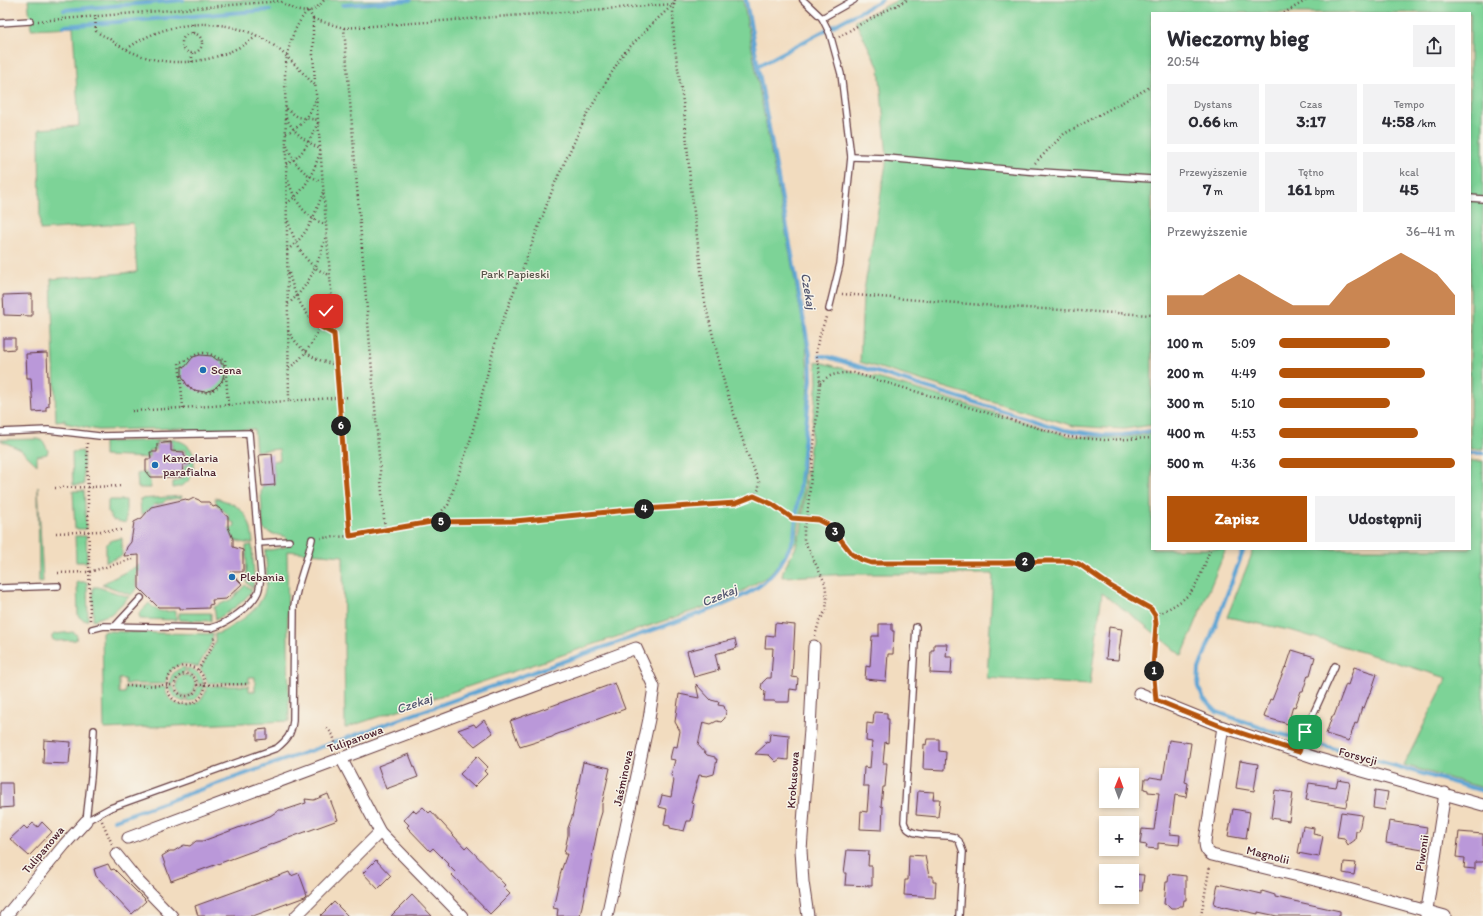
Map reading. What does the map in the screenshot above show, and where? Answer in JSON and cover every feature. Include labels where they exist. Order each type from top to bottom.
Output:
[{"type":"street","name":"Krokusowa","points":[[808,916],[803,882],[801,850],[810,729],[814,646]]},
{"type":"street","name":"Tulipanowa","points":[[128,838],[636,648]]},
{"type":"street","name":"Jaśminowa","points":[[607,916],[649,719],[654,686],[636,648]]},
{"type":"street","name":"Forsycji","points":[[1139,693],[1223,727],[1299,752],[1483,805]]},
{"type":"street","name":"Magnolii","points":[[1223,727],[1205,841],[1205,848],[1208,853],[1327,883],[1426,913],[1445,916]]},
{"type":"street","points":[[341,758],[380,832],[462,916]]},
{"type":"street","name":"Piwonii","points":[[1426,913],[1445,793]]},
{"type":"street","name":"Tulipanowa","points":[[6,916],[65,844],[86,821]]},
{"type":"street","points":[[296,916],[380,832]]},
{"type":"street","points":[[116,854],[137,880],[172,916]]},
{"type":"lane","points":[[803,0],[823,21],[830,34],[841,74],[851,157],[840,264],[829,309]]},
{"type":"lane","points":[[823,21],[854,0]]},
{"type":"lane","points":[[0,23],[30,21]]},
{"type":"lane","points":[[851,157],[887,158],[1026,171],[1151,179]]},
{"type":"lane","points":[[1471,198],[1483,199]]},
{"type":"lane","points":[[0,432],[48,430],[86,436],[249,433],[261,576],[258,591],[254,598],[244,609],[220,625],[212,628],[115,626],[92,628]]},
{"type":"lane","points":[[86,821],[98,813],[138,797],[266,753],[277,748],[287,740],[292,732],[293,721],[295,599],[299,580],[308,556],[312,539]]},
{"type":"lane","points":[[258,543],[289,541]]},
{"type":"lane","points":[[0,588],[58,586]]},
{"type":"lane","points":[[115,626],[141,598]]},
{"type":"lane","points":[[916,627],[904,822],[910,831],[915,833],[949,836],[959,841],[963,852],[959,916]]},
{"type":"lane","points":[[1299,752],[1305,732],[1335,666]]},
{"type":"lane","points":[[86,821],[94,730]]},
{"type":"path","points":[[283,3],[286,0]]},
{"type":"path","points":[[30,21],[280,1],[292,9],[308,11],[316,8],[324,0]]},
{"type":"path","points":[[312,539],[350,536],[431,522],[515,521],[629,510],[736,503],[754,496],[759,489],[759,482],[747,453],[725,386],[705,303],[690,179],[684,109],[674,42],[673,19],[675,0]]},
{"type":"path","points":[[832,42],[857,26],[907,0]]},
{"type":"path","points":[[1286,12],[1307,0]]},
{"type":"path","points":[[313,19],[344,28],[674,4]]},
{"type":"path","points":[[431,522],[448,505],[470,441],[497,336],[555,183],[584,121],[623,54],[674,4]]},
{"type":"path","points":[[308,11],[313,19],[315,85],[350,536]]},
{"type":"path","points":[[289,401],[285,109],[286,56],[294,32],[308,11]]},
{"type":"path","points":[[95,15],[97,33],[105,35],[127,49],[144,57],[160,61],[192,62],[214,58],[226,54],[258,36]]},
{"type":"path","points":[[127,49],[146,37],[170,28],[192,24],[228,27],[258,36],[286,56],[315,85]]},
{"type":"path","points":[[192,24],[192,33]]},
{"type":"path","points":[[344,28],[385,530]]},
{"type":"path","points":[[192,33],[200,37],[202,43],[200,48],[192,53],[184,48],[182,42],[185,36],[192,33]]},
{"type":"path","points":[[192,53],[192,62]]},
{"type":"path","points":[[1026,171],[1064,134],[1151,87]]},
{"type":"path","points":[[286,133],[293,130],[306,119],[316,98]]},
{"type":"path","points":[[285,109],[298,117],[318,121]]},
{"type":"path","points":[[286,117],[293,130],[308,143],[320,150]]},
{"type":"path","points":[[286,164],[293,160],[308,143],[318,121]]},
{"type":"path","points":[[286,141],[293,160],[301,169],[310,176],[322,181]]},
{"type":"path","points":[[286,203],[295,197],[310,176],[320,150]]},
{"type":"path","points":[[286,174],[295,197],[302,207],[313,218],[326,224]]},
{"type":"path","points":[[287,250],[296,243],[306,231],[313,218],[323,191]]},
{"type":"path","points":[[287,218],[296,243],[302,254],[316,268],[330,275]]},
{"type":"path","points":[[288,305],[306,285],[316,268],[326,232]]},
{"type":"path","points":[[287,268],[296,297],[306,313],[321,327],[334,334]]},
{"type":"path","points":[[288,368],[305,352],[321,327],[331,292]]},
{"type":"path","points":[[833,293],[1008,307],[1151,315]]},
{"type":"path","points":[[814,646],[816,632],[826,610],[827,599],[825,583],[804,540],[804,528],[820,384],[820,368],[816,351],[829,309]]},
{"type":"path","points":[[288,331],[296,343],[305,352],[319,360],[337,365]]},
{"type":"path","points":[[182,408],[179,362],[187,361],[195,355],[205,353],[218,359],[225,359],[228,405]]},
{"type":"path","points":[[820,384],[832,374],[854,373],[1068,437],[1104,440],[1151,438]]},
{"type":"path","points":[[180,376],[191,389],[205,392],[214,390],[218,387],[226,374]]},
{"type":"path","points":[[132,411],[348,397]]},
{"type":"path","points":[[86,436],[90,622],[92,628]]},
{"type":"path","points":[[55,488],[120,486]]},
{"type":"path","points":[[754,496],[772,504],[792,518],[818,520],[830,526],[852,554],[871,563],[1006,563],[1068,561],[1079,564],[1112,587],[1151,609],[1155,615],[1156,624],[1153,667],[1156,700]]},
{"type":"path","points":[[56,533],[121,530]]},
{"type":"path","points":[[1155,615],[1174,606],[1191,592],[1210,550]]},
{"type":"path","points":[[58,573],[89,572],[133,559]]},
{"type":"path","points":[[198,670],[214,643],[214,632]]},
{"type":"path","points":[[186,666],[186,673]]},
{"type":"path","points":[[186,666],[198,670],[204,679],[205,685],[202,696],[192,703],[186,704],[179,703],[174,700],[169,695],[167,685],[169,675],[173,670],[186,666]]},
{"type":"path","points":[[186,673],[196,679],[197,685],[194,694],[186,696],[179,694],[174,685],[179,676],[186,673]]},
{"type":"path","points":[[197,685],[248,684]]},
{"type":"path","points":[[126,686],[174,685]]},
{"type":"path","points":[[186,696],[186,704]]},
{"type":"path","points":[[327,728],[333,735],[337,747]]},
{"type":"path","points":[[98,813],[116,854]]},
{"type":"path","points":[[1201,916],[1211,862]]},
{"type":"green space","name":"Park Papieski","points":[[28,0],[743,0],[806,342],[808,377],[803,500],[797,541],[768,576],[729,599],[345,728],[343,556],[287,551],[289,721],[104,729],[102,633],[106,631],[213,634],[212,642],[198,667],[186,664],[177,666],[169,673],[165,684],[125,684],[125,679],[119,679],[119,693],[125,693],[125,687],[165,687],[172,701],[179,705],[186,706],[200,700],[207,686],[249,686],[249,691],[255,691],[255,677],[249,677],[249,683],[207,683],[205,675],[200,669],[215,643],[215,634],[226,630],[248,615],[261,600],[266,584],[267,574],[265,551],[286,547],[286,537],[270,533],[263,529],[262,486],[275,485],[273,461],[280,460],[279,449],[256,451],[254,429],[186,431],[185,428],[98,430],[65,423],[65,420],[56,421],[51,279],[137,272],[133,223],[40,230],[39,129],[79,126],[73,27],[31,29]]},
{"type":"green space","points":[[898,0],[1483,0],[1483,449],[1471,449],[1471,12],[1151,12],[1151,425],[1124,429],[1074,426],[860,362],[863,296],[887,158],[879,68],[855,21]]},
{"type":"green space","points":[[816,361],[923,391],[1069,436],[1120,438],[1151,434],[1151,550],[1226,550],[1182,656],[1102,593],[1090,685],[987,678],[993,574],[855,574],[782,577],[783,571],[795,549],[801,531],[817,382]]},
{"type":"green space","points":[[173,438],[187,445],[192,450],[194,459],[190,479],[177,487],[173,488],[173,482],[180,478],[184,478],[184,465],[188,465],[188,457],[185,454],[185,450],[172,450],[172,441],[156,442],[156,450],[149,450],[149,458],[104,456],[104,442],[172,440]]},
{"type":"green space","points":[[37,439],[43,441],[48,450],[47,454],[37,456],[37,465],[21,450],[0,440]]},
{"type":"green space","points":[[83,451],[84,485],[73,485],[72,452]]},
{"type":"green space","points":[[1471,461],[1483,461],[1483,788],[1404,765],[1447,678],[1293,631],[1227,617],[1254,550],[1471,550]]},
{"type":"green space","points":[[145,472],[149,476],[151,488],[138,488],[137,474]]},
{"type":"green space","points":[[38,486],[43,582],[39,583]]},
{"type":"green space","points":[[73,491],[84,491],[86,529],[75,529]]},
{"type":"green space","points":[[182,496],[181,498],[166,500],[163,503],[153,505],[154,508],[148,509],[144,514],[141,514],[140,499]]},
{"type":"green space","points":[[215,498],[232,504],[243,513],[250,525],[253,543],[245,543],[234,540],[233,536],[230,535],[230,528],[234,527],[235,523],[229,521],[229,516],[221,507],[217,505]]},
{"type":"green space","points":[[108,500],[126,500],[126,523],[113,520],[108,512]]},
{"type":"green space","points":[[75,536],[86,536],[87,562],[76,562]]},
{"type":"green space","points":[[122,538],[122,556],[106,562],[106,545],[112,540]]},
{"type":"green space","points":[[252,545],[254,576],[253,588],[247,583],[246,546]]},
{"type":"green space","points":[[143,563],[136,573],[136,586],[138,588],[131,595],[102,584]]},
{"type":"green space","points":[[77,582],[87,582],[88,620],[83,620],[78,616]]},
{"type":"green space","points":[[245,585],[252,590],[248,595],[236,607],[216,620],[214,607],[232,599]]},
{"type":"green space","points":[[93,587],[98,587],[129,597],[111,614],[93,620]]},
{"type":"green space","points":[[149,603],[152,607],[158,610],[176,611],[176,620],[140,619],[139,614]]},
{"type":"green space","points":[[179,613],[211,613],[211,621],[179,620]]},
{"type":"green space","points":[[73,632],[77,635],[76,640],[56,641],[52,639],[54,634]]},
{"type":"green space","points":[[185,667],[185,672],[177,676],[173,684],[169,684],[174,673],[178,669]]},
{"type":"green space","points":[[187,668],[198,673],[204,684],[198,684],[196,677],[187,672]]},
{"type":"green space","points":[[184,675],[192,676],[196,684],[194,691],[187,696],[180,694],[176,686],[178,678]]},
{"type":"green space","points":[[168,686],[173,686],[177,694],[185,697],[185,702],[174,697]]},
{"type":"green space","points":[[198,686],[204,686],[202,692],[194,700],[187,702],[187,697],[195,693]]},
{"type":"building","points":[[32,294],[32,316],[4,315],[3,295]]},
{"type":"building","points":[[3,338],[15,338],[15,349],[3,350]]},
{"type":"building","points":[[47,353],[49,406],[46,407],[46,411],[33,412],[31,378],[27,378],[26,354]]},
{"type":"building","name":"Scena","points":[[200,355],[212,356],[217,360],[221,360],[221,364],[224,364],[222,381],[214,389],[205,392],[194,390],[187,385],[182,376],[182,366],[185,367],[193,357]]},
{"type":"building","points":[[171,442],[171,451],[184,452],[184,455],[191,464],[183,464],[182,477],[151,477],[146,471],[146,459],[151,459],[150,452],[157,452],[157,444]]},
{"type":"building","points":[[272,454],[275,485],[262,486],[259,455]]},
{"type":"building","points":[[194,498],[201,502],[209,502],[213,507],[216,506],[223,511],[223,513],[228,517],[228,527],[233,539],[233,547],[243,550],[243,572],[230,572],[242,584],[226,599],[212,600],[213,604],[209,605],[209,608],[180,609],[180,607],[158,607],[139,588],[139,555],[124,556],[127,547],[131,542],[134,522],[142,518],[151,507],[186,499],[188,501]]},
{"type":"building","points":[[775,623],[795,625],[792,677],[798,678],[797,690],[790,689],[789,702],[764,701],[765,692],[761,688],[762,683],[767,678],[771,678],[773,648],[765,648],[766,635],[774,636]]},
{"type":"building","points":[[879,624],[892,624],[892,631],[894,631],[893,654],[888,654],[886,681],[865,679],[866,666],[870,667],[872,636],[879,636]]},
{"type":"building","points":[[1109,627],[1122,629],[1118,660],[1106,659]]},
{"type":"building","points":[[735,639],[737,648],[715,654],[719,670],[694,677],[687,651]]},
{"type":"building","points":[[934,644],[947,644],[946,657],[952,657],[951,674],[930,673],[931,650],[934,650]]},
{"type":"building","points":[[1292,650],[1315,657],[1310,675],[1308,675],[1303,691],[1301,691],[1295,707],[1293,706],[1288,724],[1264,717],[1270,699],[1272,700],[1285,667],[1286,668]]},
{"type":"building","points":[[1354,667],[1377,674],[1364,708],[1362,707],[1357,724],[1355,723],[1349,741],[1326,734],[1346,684],[1348,685]]},
{"type":"building","points":[[615,683],[625,709],[552,737],[520,747],[510,721]]},
{"type":"building","points":[[696,684],[711,700],[719,702],[718,705],[724,706],[726,712],[725,718],[721,722],[717,721],[711,724],[703,722],[698,745],[707,755],[717,759],[714,774],[707,776],[699,775],[691,803],[694,804],[691,821],[687,821],[684,831],[664,825],[667,809],[659,807],[662,795],[671,797],[674,780],[671,775],[675,760],[670,759],[673,746],[677,747],[680,731],[675,722],[679,694],[699,698]]},
{"type":"building","points":[[874,712],[887,713],[887,719],[889,719],[888,743],[885,742],[883,763],[887,763],[885,787],[883,787],[881,806],[883,807],[882,830],[860,829],[861,811],[867,812],[869,786],[863,786],[864,767],[870,768],[872,742],[866,741],[867,723],[873,724]]},
{"type":"building","points":[[484,720],[493,733],[475,746],[458,730],[474,724],[476,727]]},
{"type":"building","points":[[267,729],[267,739],[257,740],[257,730]]},
{"type":"building","points":[[770,733],[789,735],[788,760],[780,759],[776,762],[769,755],[755,754],[765,745],[766,741],[769,742]]},
{"type":"building","points":[[927,739],[939,739],[939,751],[946,752],[945,770],[923,769],[924,744],[926,745]]},
{"type":"building","points":[[44,740],[71,742],[69,764],[43,763]]},
{"type":"building","points":[[1169,740],[1191,743],[1185,782],[1188,783],[1186,797],[1175,795],[1170,834],[1180,835],[1179,845],[1158,843],[1158,849],[1146,848],[1147,845],[1140,844],[1142,829],[1154,830],[1159,793],[1148,792],[1148,790],[1144,789],[1145,779],[1149,779],[1150,777],[1163,779]]},
{"type":"building","points":[[409,754],[418,777],[386,789],[378,766]]},
{"type":"building","points":[[477,756],[488,767],[484,771],[487,774],[474,787],[460,774]]},
{"type":"building","points":[[1240,761],[1258,764],[1254,791],[1236,788]]},
{"type":"building","points":[[583,762],[610,768],[580,916],[557,916],[558,909],[553,908],[561,871],[567,854],[564,854],[568,828],[572,817]]},
{"type":"building","points":[[1338,780],[1350,782],[1346,807],[1306,800],[1309,783],[1336,787]]},
{"type":"building","points":[[0,783],[12,783],[13,807],[0,808]]},
{"type":"building","points":[[1275,790],[1293,793],[1289,821],[1271,818]]},
{"type":"building","points":[[1375,790],[1388,792],[1385,810],[1373,808]]},
{"type":"building","points":[[918,791],[934,792],[933,799],[940,799],[938,817],[916,815]]},
{"type":"building","points":[[328,794],[338,820],[171,881],[162,856],[170,851],[174,851],[184,845],[190,846],[196,841],[203,841],[270,816],[279,810],[285,810],[306,803],[305,799],[314,800]]},
{"type":"building","points":[[423,807],[429,813],[431,811],[465,848],[467,846],[505,885],[503,887],[510,894],[490,914],[452,875],[455,872],[448,865],[449,864],[433,848],[430,851],[407,827],[409,825],[404,820],[413,810],[416,813]]},
{"type":"building","points":[[1233,809],[1250,812],[1246,839],[1228,836]]},
{"type":"building","points":[[1341,812],[1362,815],[1359,831],[1356,831],[1355,840],[1348,845],[1344,838],[1337,837]]},
{"type":"building","points":[[1389,821],[1427,827],[1423,849],[1386,843]]},
{"type":"building","points":[[42,822],[52,832],[29,856],[10,839],[24,826],[27,829],[33,823],[38,827]]},
{"type":"building","points":[[1303,826],[1314,828],[1313,834],[1323,836],[1319,857],[1298,853]]},
{"type":"building","points":[[1459,832],[1483,834],[1483,862],[1475,862],[1475,869],[1464,868],[1465,858],[1456,857]]},
{"type":"building","points":[[847,850],[869,851],[868,866],[872,866],[872,886],[845,885],[846,873],[844,873]]},
{"type":"building","points":[[909,855],[925,856],[929,876],[933,876],[933,882],[936,882],[935,897],[904,895],[905,880],[908,880]]},
{"type":"building","points":[[376,860],[391,876],[378,889],[363,873]]},
{"type":"building","points":[[1344,862],[1356,863],[1354,875],[1343,873]]},
{"type":"building","points":[[108,864],[111,870],[114,869],[146,901],[132,914],[96,876],[94,869]]},
{"type":"building","points":[[289,872],[291,876],[299,873],[307,895],[305,897],[253,916],[198,916],[195,906]]},
{"type":"building","points":[[1169,874],[1186,876],[1186,900],[1184,900],[1183,906],[1171,908],[1164,904],[1166,882],[1168,882]]},
{"type":"building","points":[[1139,875],[1144,875],[1142,891],[1139,891]]},
{"type":"building","points":[[1218,884],[1262,894],[1262,891],[1275,895],[1275,897],[1340,911],[1340,916],[1277,916],[1258,912],[1258,914],[1220,906],[1214,904]]},
{"type":"building","points":[[412,895],[432,916],[391,916]]},
{"type":"building","points":[[334,902],[348,916],[320,916]]},
{"type":"waterway","points":[[64,10],[183,0]]},
{"type":"waterway","points":[[343,5],[410,0]]},
{"type":"waterway","name":"Czekaj","points":[[114,820],[715,608],[754,590],[764,583],[780,564],[794,537],[811,379],[810,355],[746,0]]},
{"type":"waterway","points":[[758,66],[882,0]]},
{"type":"waterway","points":[[64,26],[270,10]]},
{"type":"waterway","points":[[820,356],[825,356],[1064,430],[1102,435],[1122,435],[1151,431]]},
{"type":"waterway","points":[[1471,453],[1483,453]]},
{"type":"waterway","points":[[1244,550],[1199,669],[1198,687],[1204,699],[1217,712],[1273,732],[1292,737]]},
{"type":"waterway","points":[[1314,743],[1483,791]]},
{"type":"place","name":"Scena","points":[[203,370]]},
{"type":"place","name":"Kancelaria parafialna","points":[[155,465]]},
{"type":"place","name":"Plebania","points":[[232,577]]},
{"type":"route","points":[[326,311],[321,327],[334,334],[350,536],[369,534],[431,522],[515,521],[629,510],[736,503],[754,496],[772,504],[792,518],[818,520],[830,526],[852,554],[871,563],[1006,563],[1068,561],[1079,564],[1112,587],[1151,609],[1155,615],[1156,624],[1153,667],[1156,700],[1223,727],[1299,752],[1305,732]]}]
